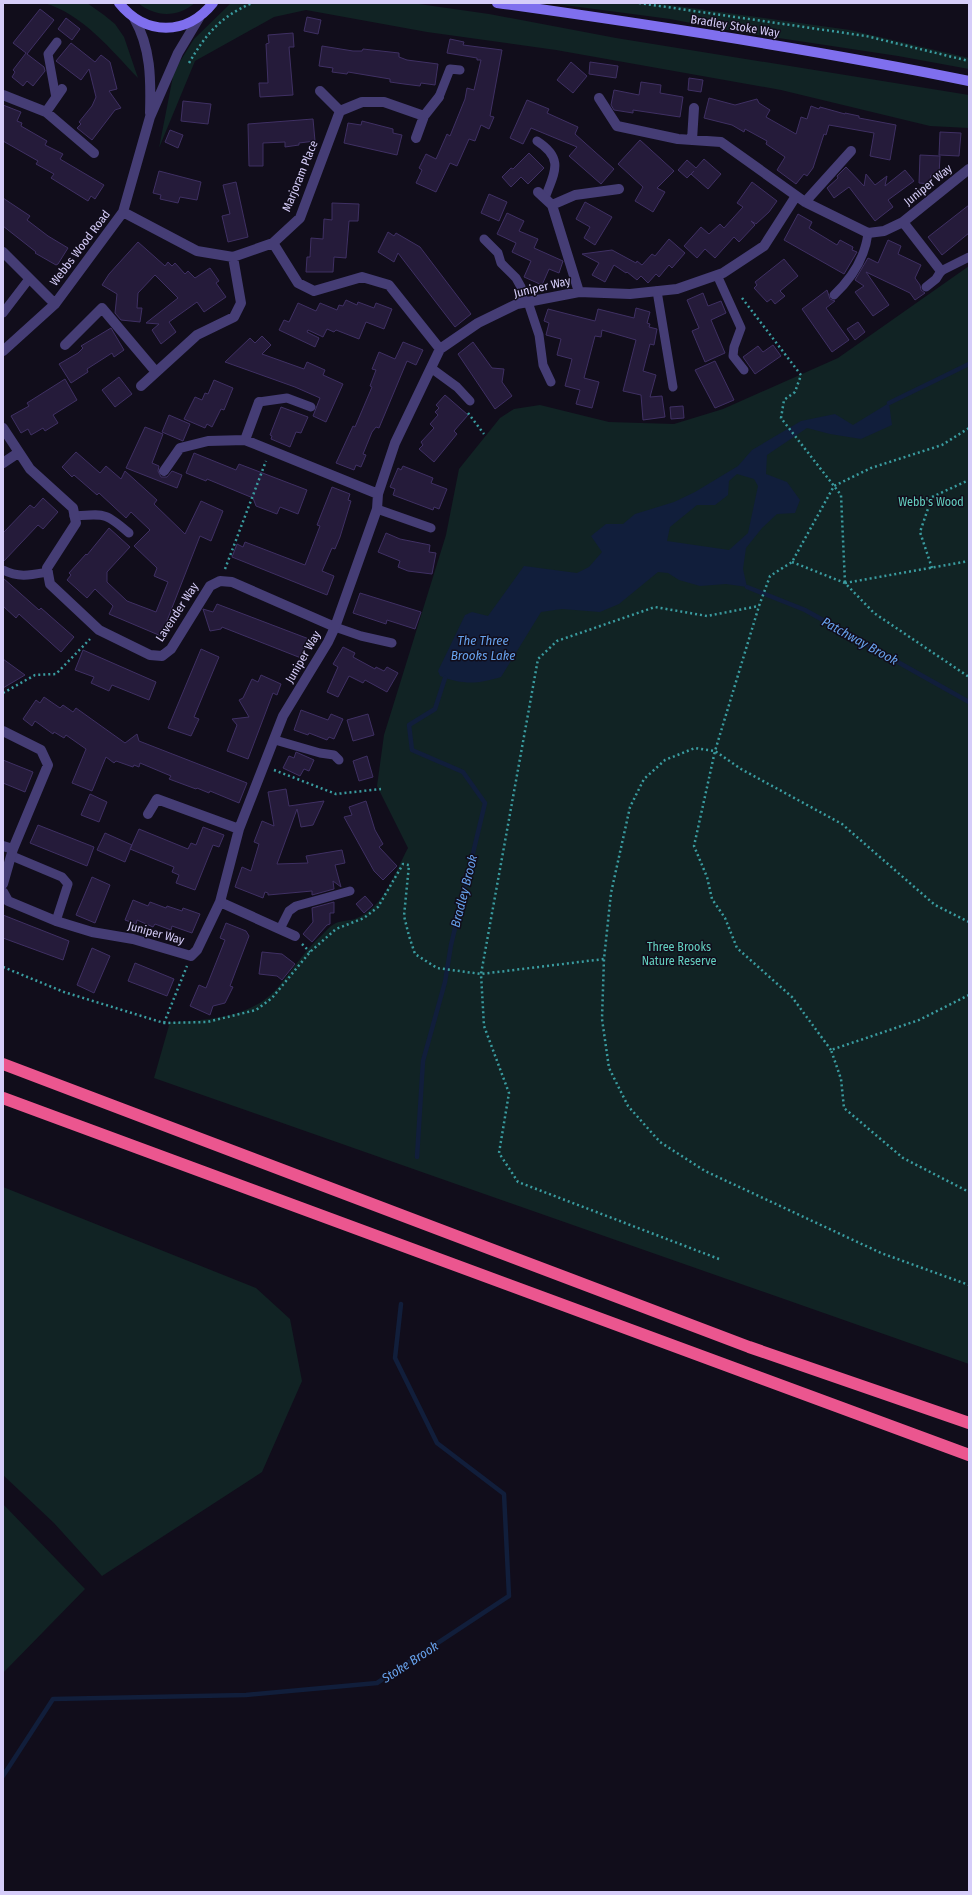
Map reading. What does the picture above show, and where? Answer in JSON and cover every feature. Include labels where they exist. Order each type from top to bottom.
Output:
[{"type":"highway","points":[[3,1064],[749,1347],[969,1423]]},
{"type":"highway","points":[[3,1098],[756,1378],[969,1455]]},
{"type":"street","points":[[116,3],[134,18],[152,27],[169,28],[184,26],[199,18],[214,3]]},
{"type":"street","name":"Bradley Stoke Way","points":[[497,3],[638,23],[887,64],[969,81]]},
{"type":"street","name":"Webbs Wood Road","points":[[134,18],[143,35],[150,63],[150,116]]},
{"type":"street","name":"Webbs Wood Road","points":[[3,352],[55,304],[123,212],[150,116],[178,53],[199,18]]},
{"type":"street","points":[[46,112],[62,89]]},
{"type":"street","points":[[320,92],[340,111],[362,102],[384,102],[424,116]]},
{"type":"street","points":[[3,95],[46,112],[94,153]]},
{"type":"street","points":[[416,138],[424,116],[439,97]]},
{"type":"street","points":[[599,98],[617,126],[678,139],[721,142],[800,199],[868,233]]},
{"type":"street","points":[[692,140],[694,108]]},
{"type":"street","name":"Marjoram Place","points":[[123,212],[197,251],[233,257],[273,243],[300,218],[340,111]]},
{"type":"street","name":"Juniper Way","points":[[3,892],[8,901],[56,921],[92,932],[133,939],[190,956],[197,950],[220,902],[239,829],[265,766],[283,716],[328,642],[335,627],[377,509],[378,494],[395,443],[440,349],[478,323],[517,304],[579,292],[630,294],[677,289],[723,273],[764,246],[800,199],[851,151]]},
{"type":"street","name":"Juniper Way","points":[[868,233],[884,231],[903,222],[969,169]]},
{"type":"street","points":[[545,198],[619,189]]},
{"type":"street","name":"Juniper Way","points":[[545,198],[579,292]]},
{"type":"street","name":"Juniper Way","points":[[903,222],[941,271]]},
{"type":"street","points":[[273,243],[298,283],[314,291],[362,277],[389,285],[440,349]]},
{"type":"street","points":[[3,252],[55,304]]},
{"type":"street","points":[[141,386],[197,335],[234,317],[241,303],[233,257]]},
{"type":"street","points":[[65,345],[102,308],[156,372]]},
{"type":"street","points":[[245,440],[259,402]]},
{"type":"street","points":[[3,428],[18,453],[30,469],[73,508],[76,523],[47,568],[48,572]]},
{"type":"street","points":[[164,470],[180,448],[208,441],[245,440],[378,494]]},
{"type":"street","points":[[3,463],[18,453]]},
{"type":"street","name":"Lavender Way","points":[[48,572],[50,584],[99,630],[150,655],[162,656],[171,649],[210,586],[220,581]]},
{"type":"street","points":[[220,581],[232,582],[335,627]]},
{"type":"street","points":[[3,732],[41,750],[48,765],[12,852],[3,884]]},
{"type":"street","points":[[148,814],[156,799],[239,829]]},
{"type":"street","points":[[3,846],[12,852]]},
{"type":"street","points":[[220,902],[295,936]]},
{"type":"lane","points":[[56,98],[48,54],[57,42]]},
{"type":"lane","points":[[439,97],[450,70],[460,70]]},
{"type":"lane","points":[[537,142],[546,147],[552,154],[556,163],[555,172],[545,198]]},
{"type":"lane","points":[[834,295],[855,270],[864,253],[868,233]]},
{"type":"lane","points":[[484,239],[498,253],[504,267],[516,278],[521,287],[539,335],[543,365],[551,382]]},
{"type":"lane","points":[[926,287],[936,280],[941,271],[969,257]]},
{"type":"lane","points":[[717,275],[741,328],[734,347],[733,356],[744,370]]},
{"type":"lane","points":[[3,313],[29,279]]},
{"type":"lane","points":[[658,291],[673,387]]},
{"type":"lane","points":[[430,368],[453,383],[470,401]]},
{"type":"lane","points":[[259,402],[286,398],[311,407]]},
{"type":"lane","points":[[377,509],[430,528]]},
{"type":"lane","points":[[74,516],[103,514],[115,520],[129,533]]},
{"type":"lane","points":[[3,570],[13,575],[23,577],[48,572]]},
{"type":"lane","points":[[335,627],[361,636],[392,643]]},
{"type":"lane","points":[[275,740],[320,754],[334,755],[339,760]]},
{"type":"lane","points":[[12,852],[62,877],[68,884],[56,921]]},
{"type":"lane","points":[[280,929],[289,910],[296,906],[350,891]]},
{"type":"path","points":[[185,69],[215,26],[227,16],[252,3]]},
{"type":"path","points":[[640,3],[866,36],[969,61]]},
{"type":"path","points":[[741,297],[802,375],[795,392],[784,400],[781,418],[840,495],[845,583]]},
{"type":"path","points":[[969,428],[942,445],[871,468],[834,486],[792,562],[770,576],[759,606],[716,751],[694,846],[707,878],[712,899],[725,918],[737,948],[792,996],[831,1050],[841,1079],[844,1108],[903,1158],[969,1192]]},
{"type":"path","points":[[220,581],[270,450]]},
{"type":"path","points":[[932,568],[920,532],[932,497],[969,480]]},
{"type":"path","points":[[792,562],[845,583],[874,613],[969,677]]},
{"type":"path","points":[[845,583],[969,562]]},
{"type":"path","points":[[719,1260],[518,1182],[499,1153],[509,1094],[484,1026],[481,974],[538,660],[557,641],[655,607],[707,616],[759,606]]},
{"type":"path","points":[[3,693],[36,675],[56,674],[99,630]]},
{"type":"path","points":[[969,922],[935,905],[842,824],[741,769],[716,751],[695,748],[665,760],[644,779],[630,807],[611,893],[604,959],[602,1019],[609,1068],[628,1106],[660,1142],[705,1171],[881,1253],[969,1285]]},
{"type":"path","points":[[265,766],[336,794],[381,789]]},
{"type":"path","points":[[3,967],[64,992],[164,1023],[207,1022],[256,1010],[272,998],[310,952],[336,929],[364,918],[378,907],[403,864],[409,865],[404,916],[408,936],[415,954],[437,968],[481,974],[604,959]]},
{"type":"path","points":[[164,1023],[190,956]]},
{"type":"path","points":[[831,1050],[919,1020],[969,995]]},
{"type":"green space","points":[[44,3],[87,3],[104,15],[115,24],[124,37],[138,78],[96,34],[84,24],[58,8]]},
{"type":"green space","points":[[138,3],[195,3],[181,11],[166,14],[152,11]]},
{"type":"green space","points":[[231,3],[412,3],[489,14],[616,38],[969,95],[969,128],[930,126],[781,90],[556,50],[427,32],[306,10],[274,17],[195,61],[159,148],[174,71],[194,39]]},
{"type":"green space","points":[[549,3],[656,3],[850,30],[969,58],[969,69],[898,56],[738,32],[670,19]]},
{"type":"green space","name":"Three Brooks Nature Reserve","points":[[969,266],[969,1364],[154,1078],[170,1022],[214,1018],[243,1011],[256,1005],[268,997],[279,986],[310,946],[330,927],[339,922],[352,920],[366,913],[375,906],[388,888],[408,848],[377,786],[384,735],[446,535],[459,469],[500,418],[514,409],[540,405],[609,422],[674,424],[723,409],[838,358]]},
{"type":"green space","points":[[3,1187],[256,1288],[290,1319],[302,1381],[262,1472],[102,1576],[54,1523],[3,1475]]},
{"type":"green space","points":[[3,1504],[85,1589],[3,1673]]},
{"type":"water","name":"The Three Brooks Lake","points":[[889,403],[892,425],[861,439],[830,434],[807,428],[767,455],[766,474],[787,482],[800,500],[795,513],[777,514],[762,528],[746,548],[743,569],[747,587],[726,584],[700,586],[679,580],[668,573],[658,572],[619,604],[600,612],[562,609],[541,612],[501,677],[478,682],[463,682],[440,676],[438,671],[465,615],[472,612],[488,616],[524,566],[577,573],[589,567],[602,552],[591,536],[606,524],[623,524],[635,514],[674,502],[695,492],[738,466],[752,450],[801,421],[835,414],[853,425]],"holes":[[[737,474],[754,479],[758,486],[748,533],[729,550],[667,541],[670,527],[697,505],[715,505],[728,495],[729,481]]]},
{"type":"building","points":[[40,9],[54,20],[27,54],[44,67],[45,71],[33,86],[27,81],[23,86],[12,77],[15,72],[13,70],[26,53],[13,43]]},
{"type":"building","points":[[307,17],[321,20],[318,34],[304,31]]},
{"type":"building","points":[[66,18],[80,29],[72,40],[58,29]]},
{"type":"building","points":[[293,33],[294,47],[289,47],[293,95],[260,97],[259,83],[268,83],[266,44],[269,43],[268,35]]},
{"type":"building","points":[[450,39],[464,42],[463,45],[502,50],[490,116],[494,117],[489,129],[481,125],[475,141],[469,139],[457,166],[450,163],[436,192],[416,183],[422,170],[419,168],[426,154],[436,159],[447,134],[450,136],[465,99],[467,88],[474,90],[481,60],[447,53]]},
{"type":"building","points":[[71,43],[95,62],[101,55],[110,62],[117,89],[109,91],[121,108],[115,110],[92,140],[77,128],[81,124],[79,122],[92,106],[96,97],[89,69],[81,80],[56,61]]},
{"type":"building","points":[[322,46],[353,51],[362,51],[363,49],[399,53],[399,57],[407,60],[438,64],[435,85],[421,83],[420,86],[404,84],[390,82],[390,79],[348,72],[347,74],[332,72],[333,68],[319,66]]},
{"type":"building","points":[[571,62],[587,76],[573,93],[557,80]]},
{"type":"building","points":[[590,62],[618,66],[616,78],[589,74]]},
{"type":"building","points":[[689,78],[703,80],[701,92],[688,90]]},
{"type":"building","points":[[641,82],[661,85],[660,93],[683,97],[680,117],[633,110],[633,113],[614,110],[611,105],[614,90],[639,95]]},
{"type":"building","points":[[709,98],[735,105],[757,99],[759,103],[770,110],[766,117],[796,134],[801,117],[807,119],[811,106],[819,109],[820,107],[859,116],[859,118],[896,125],[890,160],[870,156],[874,133],[829,125],[826,135],[824,134],[813,168],[807,176],[804,174],[796,184],[777,170],[785,157],[766,144],[767,141],[745,129],[744,132],[732,125],[704,118]]},
{"type":"building","points":[[527,100],[549,109],[547,113],[578,127],[575,134],[614,169],[601,184],[569,156],[577,147],[531,128],[523,144],[510,138]]},
{"type":"building","points":[[183,101],[211,104],[208,124],[181,121]]},
{"type":"building","points":[[3,105],[21,112],[17,121],[22,123],[21,126],[47,141],[45,145],[63,154],[60,159],[104,185],[95,199],[91,196],[88,201],[51,178],[54,174],[36,164],[38,161],[3,141]]},
{"type":"building","points":[[313,119],[315,141],[285,147],[285,142],[263,143],[263,166],[249,166],[248,124]]},
{"type":"building","points":[[362,121],[393,129],[393,133],[402,135],[397,155],[344,143],[348,123],[361,125]]},
{"type":"building","points":[[170,130],[183,135],[178,148],[165,142]]},
{"type":"building","points":[[940,132],[961,133],[959,156],[939,155]]},
{"type":"building","points":[[640,140],[674,171],[657,188],[665,192],[653,212],[635,201],[643,187],[618,164]]},
{"type":"building","points":[[529,153],[544,168],[528,184],[521,177],[511,187],[502,177],[511,168],[513,169]]},
{"type":"building","points":[[920,155],[940,156],[939,175],[931,175],[930,184],[919,183]]},
{"type":"building","points":[[704,159],[721,174],[708,189],[691,174],[687,178],[678,170],[687,160],[696,168]]},
{"type":"building","points":[[846,167],[864,186],[866,174],[875,185],[887,176],[885,186],[905,170],[914,181],[888,200],[893,207],[875,221],[849,187],[834,198],[827,188],[838,178],[837,176]]},
{"type":"building","points":[[159,171],[201,182],[197,200],[180,197],[178,203],[160,199],[161,195],[153,193]]},
{"type":"building","points":[[236,182],[248,237],[228,242],[222,216],[230,214],[223,185]]},
{"type":"building","points":[[752,182],[777,201],[769,212],[756,224],[751,221],[755,225],[739,242],[734,237],[715,258],[705,249],[697,258],[684,246],[701,227],[709,234],[720,224],[724,228],[743,207],[737,203]]},
{"type":"building","points":[[489,194],[507,202],[499,221],[481,213]]},
{"type":"building","points":[[3,198],[30,216],[27,220],[48,236],[68,248],[58,264],[56,265],[35,253],[36,252],[3,226]]},
{"type":"building","points":[[585,202],[612,217],[595,245],[584,238],[590,227],[576,219]]},
{"type":"building","points":[[332,203],[359,204],[358,221],[349,221],[346,258],[334,257],[333,272],[306,272],[307,257],[310,257],[311,238],[323,239],[324,219],[332,220]]},
{"type":"building","points":[[969,205],[969,233],[942,255],[928,237]]},
{"type":"building","points":[[507,213],[524,221],[519,231],[538,239],[534,248],[563,261],[559,273],[549,269],[542,285],[524,277],[531,261],[512,252],[516,243],[497,234]]},
{"type":"building","points":[[798,214],[812,222],[809,228],[837,245],[840,240],[853,247],[852,250],[857,252],[844,274],[784,240]]},
{"type":"building","points":[[388,232],[394,236],[396,233],[420,247],[471,314],[455,327],[398,253],[394,262],[378,252]]},
{"type":"building","points":[[669,239],[685,253],[672,268],[669,265],[659,277],[656,274],[648,283],[641,276],[637,280],[627,272],[626,273],[614,265],[605,282],[592,275],[599,263],[582,254],[612,250],[636,263],[637,261],[642,265],[652,254],[655,256]]},
{"type":"building","points":[[888,240],[901,246],[898,254],[921,265],[915,278],[920,285],[921,290],[925,293],[915,300],[910,293],[866,272],[889,305],[873,316],[855,292],[864,286],[855,280],[868,258],[878,263]]},
{"type":"building","points":[[138,242],[165,266],[168,262],[172,266],[175,263],[185,274],[188,271],[195,278],[210,268],[219,281],[216,283],[226,297],[204,312],[197,302],[169,322],[176,332],[161,344],[152,330],[159,324],[146,323],[178,298],[155,275],[138,293],[137,308],[142,308],[140,322],[121,320],[115,313],[117,294],[102,285],[109,274]]},
{"type":"building","points":[[784,259],[798,276],[780,291],[785,296],[775,304],[771,299],[767,302],[754,288],[757,285],[755,282]]},
{"type":"building","points":[[827,290],[830,299],[835,301],[826,308],[849,340],[832,352],[802,309]]},
{"type":"building","points":[[703,293],[708,306],[721,301],[726,313],[711,320],[725,353],[705,362],[692,331],[699,328],[687,300]]},
{"type":"building","points":[[346,300],[357,305],[358,302],[374,308],[376,303],[392,309],[384,329],[366,322],[359,339],[336,330],[334,332],[327,329],[323,337],[308,330],[307,332],[319,338],[315,347],[279,330],[284,320],[289,322],[298,303],[316,311],[320,303],[337,310],[339,305],[343,306]]},
{"type":"building","points":[[636,308],[650,312],[647,323],[650,324],[649,327],[657,329],[654,345],[650,344],[643,371],[656,375],[650,397],[662,396],[665,417],[643,420],[641,395],[623,391],[636,340],[602,330],[601,337],[595,336],[584,378],[599,382],[592,408],[576,404],[580,390],[565,386],[572,359],[557,355],[561,339],[546,335],[549,323],[544,321],[548,309],[595,321],[598,309],[634,318]]},
{"type":"building","points":[[858,322],[865,332],[855,340],[847,329]]},
{"type":"building","points":[[111,328],[124,350],[114,357],[112,353],[87,369],[88,372],[71,383],[59,364],[78,353],[83,348],[81,346]]},
{"type":"building","points":[[262,336],[271,345],[262,354],[304,369],[307,362],[325,370],[323,375],[343,384],[326,422],[313,416],[320,398],[295,387],[225,362],[250,338],[255,343]]},
{"type":"building","points":[[403,342],[423,350],[416,365],[407,361],[379,428],[376,427],[372,432],[363,454],[366,455],[361,467],[356,465],[354,470],[336,463],[353,426],[355,427],[372,387],[370,386],[376,370],[372,369],[379,352],[395,359]]},
{"type":"building","points":[[473,342],[492,368],[504,369],[502,382],[512,396],[495,409],[458,354]]},
{"type":"building","points":[[773,345],[781,356],[755,374],[743,357],[758,346],[763,352]]},
{"type":"building","points":[[715,361],[734,400],[715,408],[695,370]]},
{"type":"building","points":[[119,377],[132,394],[115,407],[102,390]]},
{"type":"building","points":[[65,379],[77,400],[53,415],[58,423],[45,431],[43,428],[31,435],[28,429],[21,433],[11,416],[29,406],[27,403]]},
{"type":"building","points":[[214,380],[233,388],[224,410],[221,409],[212,427],[207,424],[205,428],[184,419],[195,397],[202,400],[205,393],[208,394]]},
{"type":"building","points":[[445,395],[468,415],[454,431],[457,434],[434,462],[419,449],[423,445],[421,442],[434,428],[430,424],[438,415],[435,412],[439,408],[436,405]]},
{"type":"building","points":[[683,406],[684,418],[671,419],[670,407]]},
{"type":"building","points":[[281,407],[308,417],[301,433],[296,432],[290,447],[271,439],[272,436],[270,435]]},
{"type":"building","points":[[169,415],[190,424],[183,441],[162,432]]},
{"type":"building","points":[[145,427],[163,434],[152,463],[159,466],[158,471],[161,477],[167,477],[172,471],[182,475],[177,488],[126,468]]},
{"type":"building","points":[[76,452],[100,473],[106,466],[121,479],[125,471],[157,500],[154,504],[185,534],[201,501],[223,511],[211,541],[200,536],[161,636],[109,614],[113,606],[95,589],[87,598],[67,580],[71,575],[69,573],[86,554],[87,555],[109,528],[130,547],[107,572],[107,582],[127,601],[156,612],[168,582],[154,576],[157,568],[134,546],[150,530],[131,512],[126,518],[99,493],[97,495],[74,475],[72,477],[62,467]]},
{"type":"building","points":[[194,453],[236,470],[239,464],[307,490],[298,514],[280,507],[277,514],[256,506],[253,498],[207,479],[206,481],[186,473]]},
{"type":"building","points":[[403,466],[433,478],[431,483],[447,489],[439,509],[434,507],[433,510],[393,495],[395,489],[390,487],[398,468],[401,470]]},
{"type":"building","points":[[332,487],[350,494],[348,500],[351,501],[340,537],[335,549],[332,548],[322,571],[334,576],[327,595],[232,557],[237,544],[243,547],[245,542],[305,565],[320,526],[317,525]]},
{"type":"building","points":[[43,498],[58,512],[43,529],[38,525],[3,562],[3,533],[30,505],[34,508]]},
{"type":"building","points":[[386,533],[400,539],[430,545],[429,552],[436,553],[432,574],[408,571],[398,567],[400,561],[378,552]]},
{"type":"building","points":[[3,578],[39,610],[41,608],[74,637],[61,652],[19,614],[16,618],[3,606]]},
{"type":"building","points":[[360,593],[421,612],[415,629],[387,620],[386,624],[353,613]]},
{"type":"building","points":[[217,604],[309,639],[301,658],[222,627],[221,629],[210,631],[203,609],[213,612]]},
{"type":"building","points":[[343,647],[355,653],[353,657],[375,669],[376,667],[384,671],[387,667],[398,673],[387,692],[365,680],[363,683],[349,676],[338,697],[327,692],[338,667],[333,664]]},
{"type":"building","points":[[201,649],[219,657],[194,717],[199,719],[191,736],[168,728]]},
{"type":"building","points":[[83,650],[156,682],[149,700],[112,685],[109,691],[91,683],[94,677],[75,670]]},
{"type":"building","points":[[3,659],[25,675],[3,688]]},
{"type":"building","points":[[261,675],[281,684],[277,695],[273,693],[248,759],[227,751],[237,725],[232,719],[249,717],[239,700],[243,698],[252,679],[258,682]]},
{"type":"building","points":[[44,697],[60,708],[63,705],[73,712],[76,708],[125,743],[137,734],[139,741],[247,783],[239,803],[210,791],[209,793],[169,779],[171,776],[140,763],[139,767],[134,765],[133,767],[116,761],[114,763],[106,757],[92,791],[72,783],[86,749],[66,735],[64,738],[54,732],[53,734],[35,721],[32,726],[23,719],[36,700],[40,703]]},
{"type":"building","points":[[301,710],[328,720],[331,714],[343,719],[334,739],[329,737],[327,740],[309,733],[308,735],[294,730]]},
{"type":"building","points":[[368,714],[374,735],[353,741],[347,720]]},
{"type":"building","points":[[296,752],[314,760],[309,771],[304,769],[300,776],[283,768],[289,756],[294,758]]},
{"type":"building","points":[[367,756],[373,777],[359,781],[353,761]]},
{"type":"building","points":[[3,760],[33,772],[25,792],[3,783]]},
{"type":"building","points":[[286,789],[289,806],[324,801],[313,825],[301,827],[297,809],[277,864],[308,863],[306,856],[342,850],[345,863],[335,865],[341,887],[333,881],[334,889],[312,895],[312,891],[268,895],[268,893],[265,892],[263,898],[235,887],[242,867],[251,871],[259,844],[254,842],[262,821],[274,826],[268,792]]},
{"type":"building","points":[[90,794],[107,802],[99,822],[81,815]]},
{"type":"building","points":[[366,801],[375,830],[383,844],[379,847],[397,866],[383,880],[374,871],[344,817],[352,815],[349,807]]},
{"type":"building","points":[[38,825],[94,847],[87,866],[30,843]]},
{"type":"building","points":[[203,827],[224,835],[219,847],[213,845],[195,890],[176,883],[179,875],[172,872],[174,867],[130,849],[139,829],[188,849],[191,843],[196,845]]},
{"type":"building","points":[[105,833],[132,845],[125,862],[97,850]]},
{"type":"building","points":[[92,877],[110,885],[95,923],[76,915]]},
{"type":"building","points":[[365,896],[373,905],[364,913],[356,904]]},
{"type":"building","points":[[133,900],[148,906],[150,902],[166,908],[167,906],[182,911],[183,908],[200,914],[192,933],[172,926],[171,930],[155,924],[153,927],[137,920],[136,924],[125,920]]},
{"type":"building","points":[[334,902],[334,913],[330,913],[330,924],[327,925],[312,942],[303,934],[313,922],[312,908]]},
{"type":"building","points":[[3,915],[69,941],[63,960],[3,938]]},
{"type":"building","points":[[226,923],[246,931],[249,936],[230,986],[233,987],[225,1003],[213,1006],[210,1015],[190,1006],[199,985],[206,988],[225,940],[220,938]]},
{"type":"building","points":[[92,948],[110,956],[94,993],[77,985]]},
{"type":"building","points":[[262,952],[282,954],[295,964],[282,980],[277,976],[259,974]]},
{"type":"building","points":[[135,963],[174,979],[167,996],[128,981]]},
{"type":"waterway","name":"Stoke Brook","points":[[889,403],[969,364]]},
{"type":"waterway","name":"Patchway Brook","points":[[747,587],[805,610],[969,702]]},
{"type":"waterway","name":"Bradley Brook","points":[[417,1157],[423,1061],[445,982],[451,945],[485,803],[463,772],[412,750],[409,725],[435,709],[445,678]]},
{"type":"waterway","name":"Stoke Brook","points":[[3,1776],[53,1699],[246,1695],[377,1683],[509,1596],[504,1494],[437,1443],[395,1358],[401,1304]]},
{"type":"park label","name":"Webb's Wood","points":[[931,502]]}]
